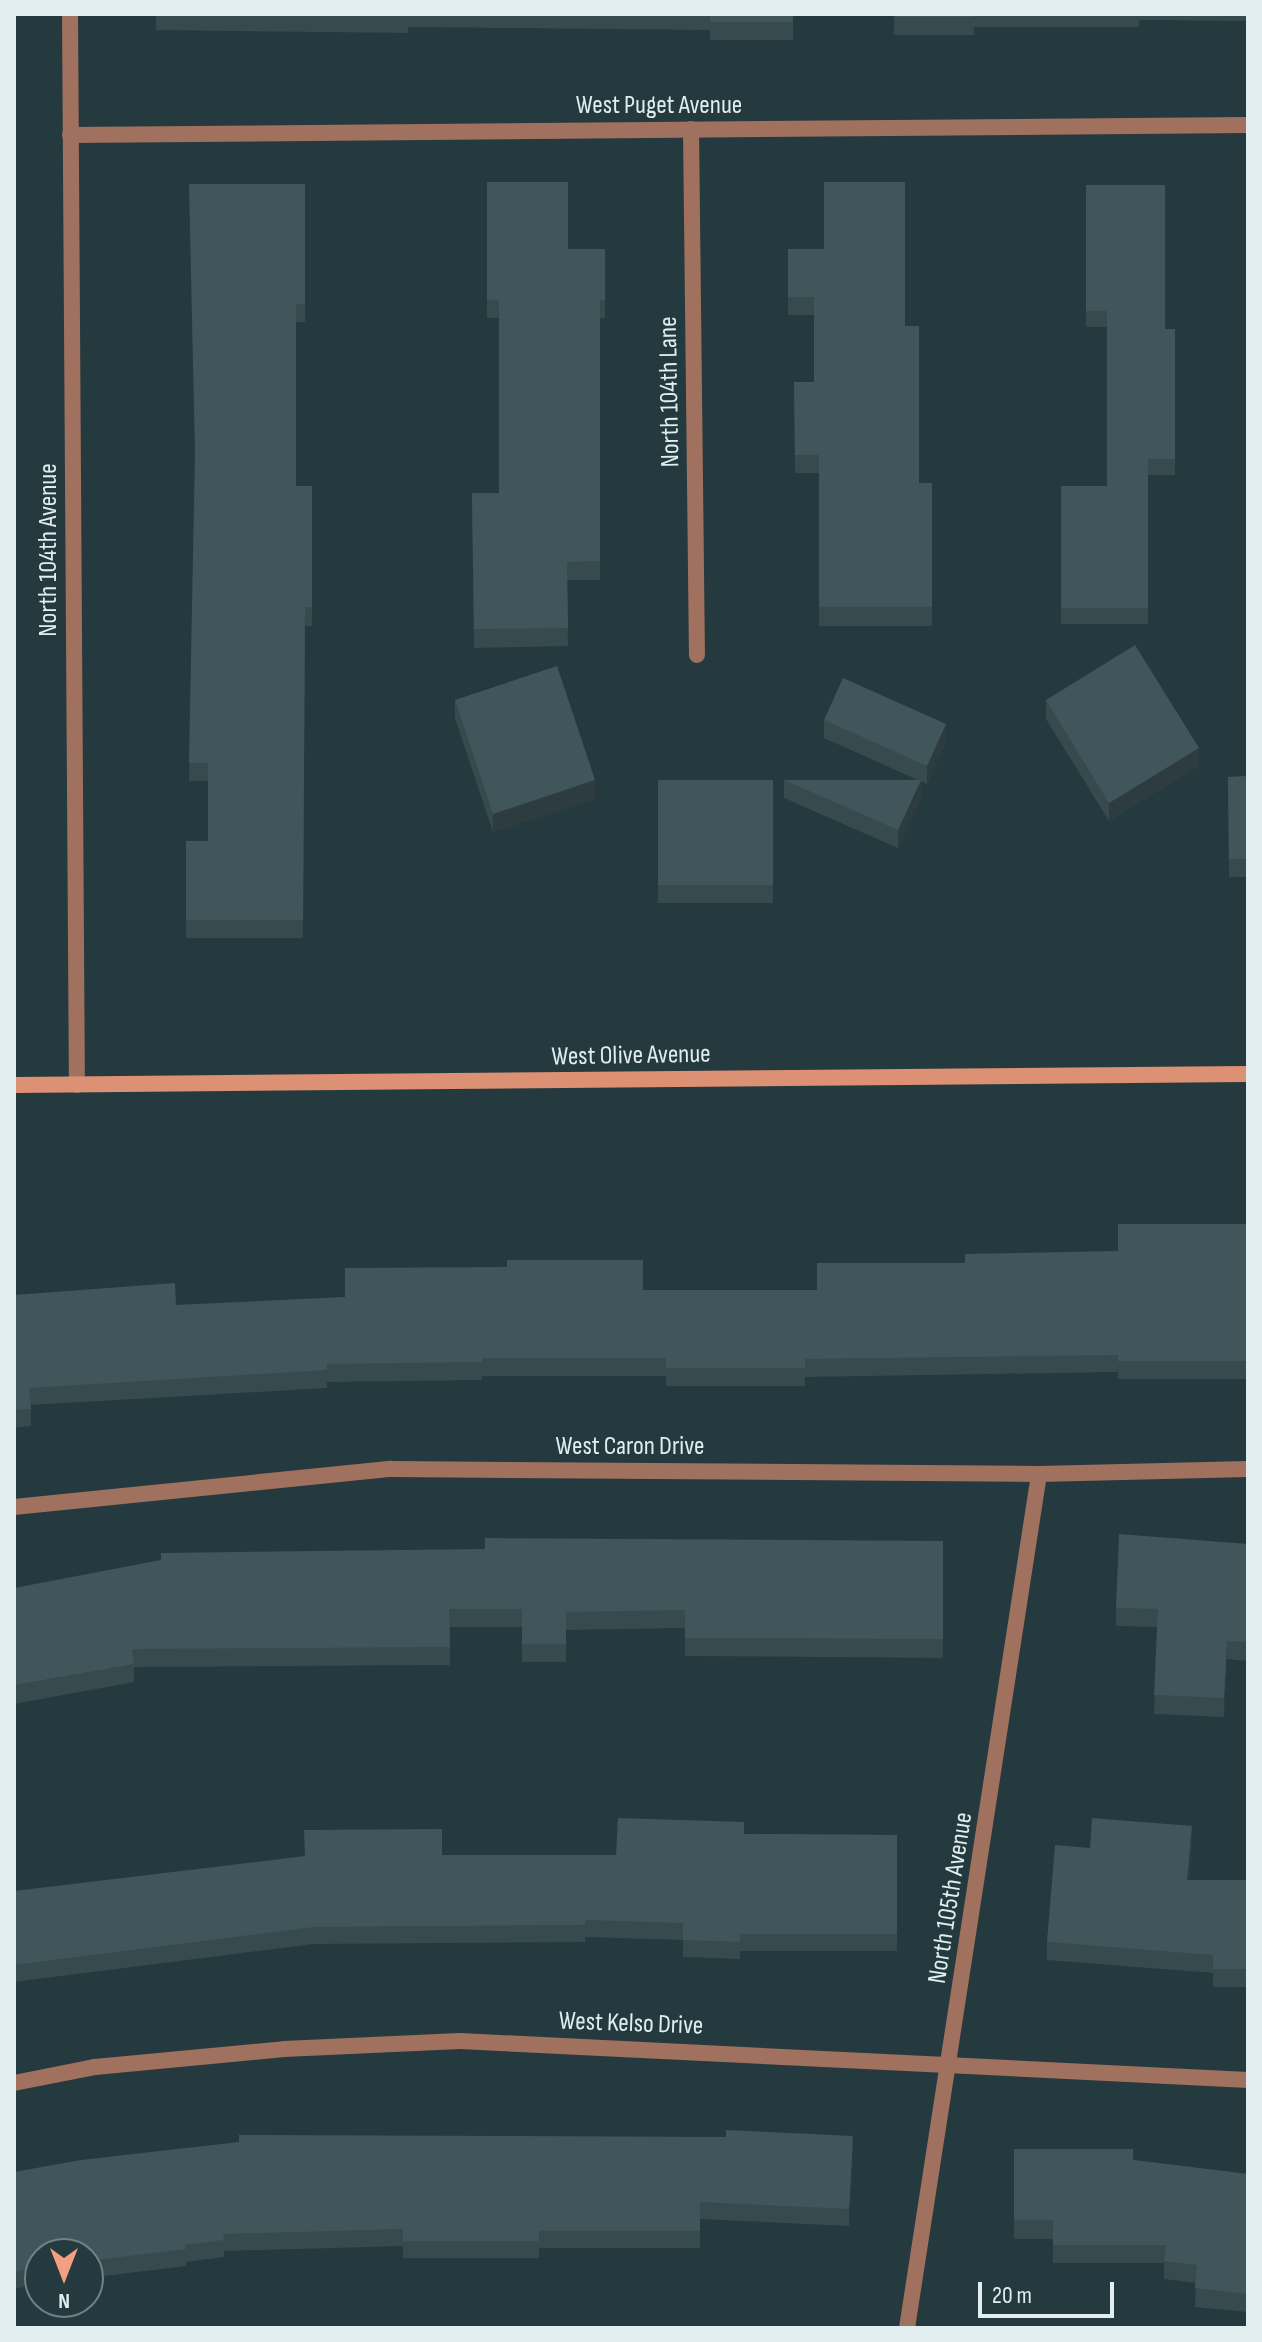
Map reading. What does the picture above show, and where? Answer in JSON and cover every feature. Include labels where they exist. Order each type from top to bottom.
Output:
[{"type":"main road","name":"West Olive Avenue","points":[[14,1085],[1248,1074]]},
{"type":"street","name":"North 104th Avenue","points":[[70,14],[77,1085]]},
{"type":"street","name":"West Puget Avenue","points":[[70,135],[1248,125]]},
{"type":"street","name":"North 104th Lane","points":[[691,129],[697,655]]},
{"type":"street","name":"West Caron Drive","points":[[14,1507],[391,1469],[1039,1474],[1248,1469]]},
{"type":"street","name":"North 105th Avenue","points":[[907,2328],[951,2062],[1039,1474]]},
{"type":"street","name":"West Kelso Drive","points":[[14,2083],[95,2067],[268,2050],[460,2041],[951,2062],[1248,2080]]},
{"type":"building","points":[[301,14],[408,14],[408,16]]},
{"type":"building","points":[[710,14],[793,14],[793,22],[710,22]]},
{"type":"building","points":[[894,14],[974,14],[974,17],[894,17]]},
{"type":"building","points":[[487,182],[568,182],[568,249],[605,249],[605,300],[600,300],[600,561],[567,562],[568,628],[474,629],[472,493],[499,493],[499,300],[487,300]]},
{"type":"building","points":[[824,182],[905,182],[905,326],[919,326],[919,483],[932,483],[932,607],[819,607],[819,455],[795,455],[794,382],[814,382],[814,297],[788,297],[788,249],[824,249]]},
{"type":"building","points":[[189,184],[305,184],[305,304],[296,304],[296,486],[312,486],[312,607],[305,607],[303,920],[186,920],[186,841],[208,841],[208,763],[189,763],[195,453]]},
{"type":"building","points":[[1086,185],[1165,185],[1165,329],[1175,329],[1175,459],[1148,459],[1148,608],[1061,608],[1061,486],[1107,486],[1107,311],[1086,311]]},
{"type":"building","points":[[1135,645],[1199,748],[1109,803],[1046,700]]},
{"type":"building","points":[[557,666],[595,780],[493,814],[455,700]]},
{"type":"building","points":[[843,678],[946,724],[927,766],[824,720]]},
{"type":"building","points":[[1248,776],[1248,859],[1229,859],[1228,777]]},
{"type":"building","points":[[658,780],[773,780],[773,885],[658,885]]},
{"type":"building","points":[[784,780],[921,780],[898,830]]},
{"type":"building","points":[[1118,1224],[1248,1224],[1248,1361],[1118,1361],[1118,1355],[805,1359],[805,1368],[666,1368],[666,1358],[482,1358],[482,1362],[327,1364],[327,1370],[29,1388],[31,1409],[14,1410],[14,1295],[175,1283],[176,1305],[345,1297],[345,1268],[507,1267],[507,1260],[643,1260],[643,1290],[817,1290],[817,1263],[965,1263],[965,1254],[1118,1251]]},
{"type":"building","points":[[1119,1534],[1248,1544],[1248,1642],[1227,1641],[1224,1698],[1154,1695],[1158,1609],[1116,1608]]},
{"type":"building","points":[[485,1538],[943,1541],[943,1639],[685,1638],[685,1610],[566,1612],[566,1644],[522,1644],[522,1609],[449,1609],[450,1647],[132,1649],[134,1664],[14,1685],[14,1588],[161,1560],[161,1553],[485,1549]]},
{"type":"building","points":[[618,1818],[744,1822],[744,1834],[897,1835],[897,1934],[740,1934],[740,1942],[683,1940],[683,1923],[585,1920],[585,1925],[314,1927],[14,1965],[14,1891],[305,1856],[304,1830],[442,1829],[442,1855],[616,1855]]},
{"type":"building","points":[[1092,1818],[1192,1826],[1187,1880],[1248,1880],[1248,1969],[1213,1969],[1213,1955],[1047,1942],[1055,1845],[1090,1848]]},
{"type":"building","points":[[726,2130],[853,2136],[849,2209],[700,2202],[700,2231],[539,2231],[539,2241],[403,2241],[403,2229],[223,2234],[224,2240],[185,2245],[186,2249],[104,2259],[104,2238],[24,2238],[24,2270],[14,2272],[14,2172],[81,2160],[239,2142],[239,2135],[726,2137]]},
{"type":"building","points":[[1014,2149],[1133,2149],[1133,2160],[1248,2174],[1248,2294],[1195,2288],[1197,2265],[1164,2261],[1166,2245],[1053,2245],[1053,2220],[1014,2220]]}]
